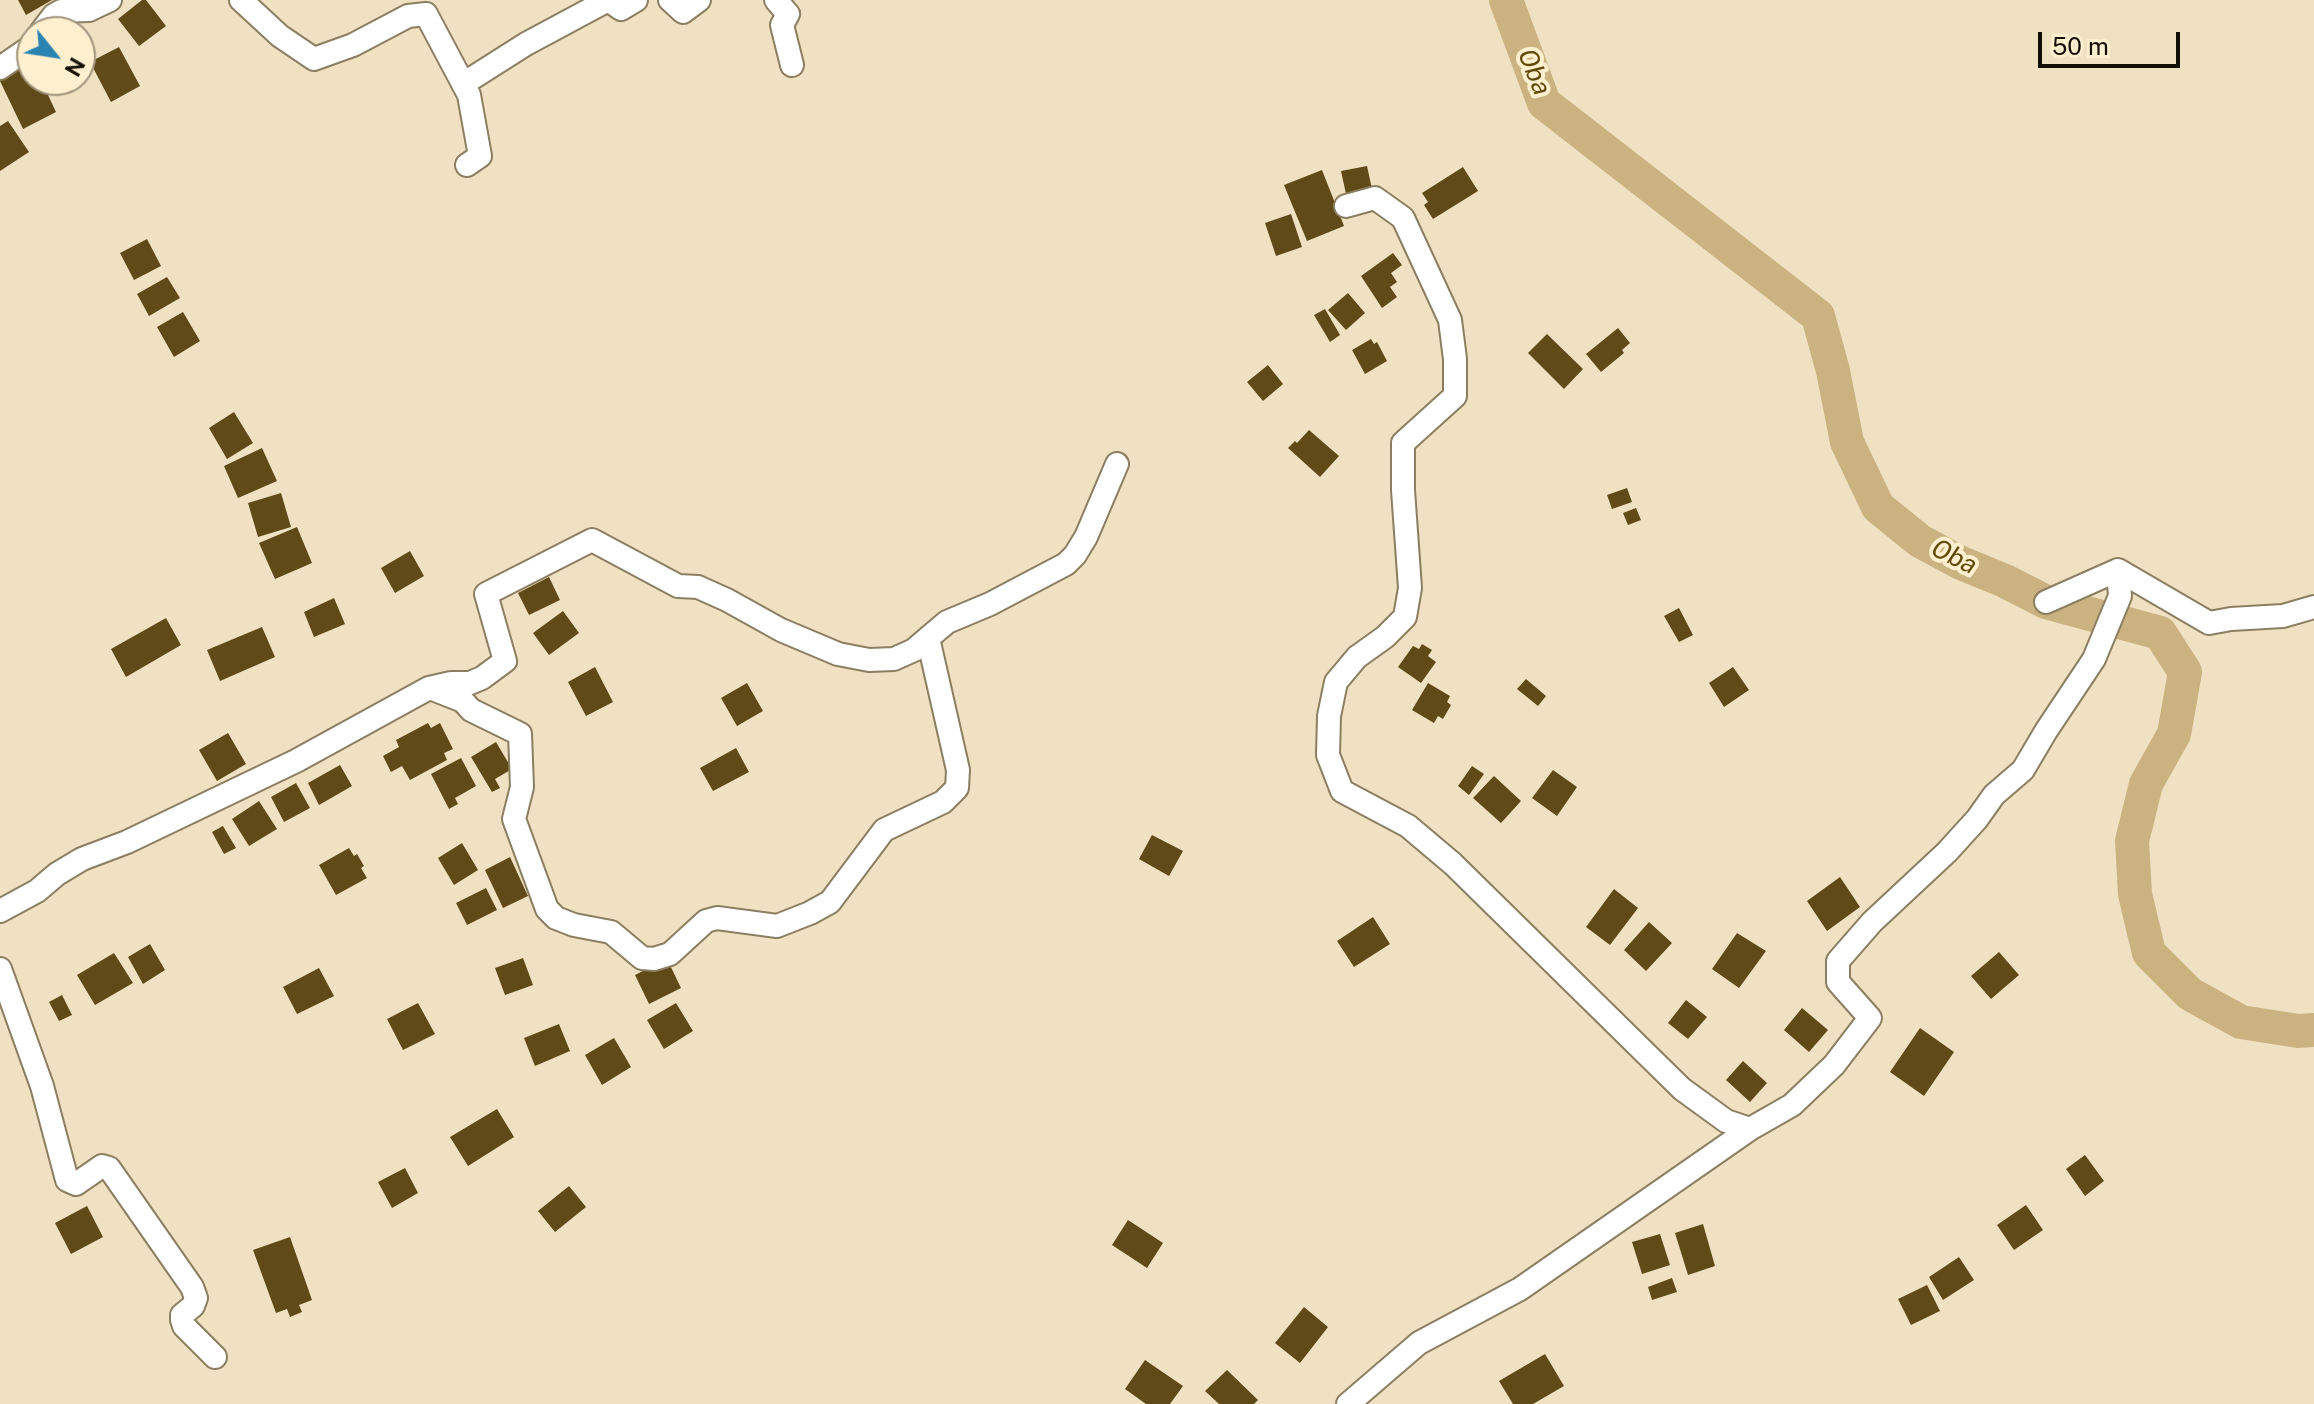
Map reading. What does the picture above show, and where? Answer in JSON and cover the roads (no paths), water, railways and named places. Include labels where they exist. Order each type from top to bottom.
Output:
[{"type":"street","points":[[53,16],[61,11],[89,10],[110,0]]},
{"type":"street","points":[[241,0],[280,36],[314,59],[353,45],[408,16],[426,14],[469,95],[480,156],[467,165]]},
{"type":"street","points":[[463,84],[526,44],[608,0],[621,9],[636,0]]},
{"type":"street","points":[[670,0],[683,12],[699,0]]},
{"type":"street","points":[[776,0],[788,14],[782,32],[792,65]]},
{"type":"street","points":[[1346,206],[1375,198],[1403,218],[1450,320],[1455,359],[1455,396],[1403,443],[1410,588],[1405,617],[1385,637],[1357,657],[1336,682],[1329,716],[1328,755],[1342,791],[1419,835],[1529,935],[1682,1089],[1726,1121],[1750,1129]]},
{"type":"street","points":[[0,911],[37,891],[82,859],[127,842],[296,761],[429,688],[470,683],[505,661],[486,594],[592,540],[678,586],[698,587],[781,630],[838,654],[869,660],[894,659],[914,650],[947,622],[990,604],[1066,564],[1086,537],[1117,464]]},
{"type":"street","points":[[1348,1404],[1419,1343],[1520,1289],[1750,1129],[1792,1105],[1834,1065],[1870,1018],[1838,982],[1838,961],[1872,922],[1947,852],[1994,795],[2023,770],[2094,659],[2120,596],[2118,570]]},
{"type":"street","points":[[2046,602],[2118,570]]},
{"type":"street","points":[[2118,570],[2209,623],[2283,616],[2314,607]]},
{"type":"street","points":[[429,688],[463,701],[471,710],[520,734],[522,787],[514,819],[547,909],[556,918],[574,925],[611,932],[642,958],[654,959],[670,954],[706,921],[717,918],[777,926],[830,902],[884,830],[943,802],[957,788],[958,770],[928,638]]},
{"type":"street","points":[[0,969],[42,1086],[67,1180],[76,1184],[102,1166],[109,1168],[192,1287],[196,1298],[193,1306],[182,1315],[182,1320],[184,1326],[215,1357]]},
{"type":"waterway","name":"Oba","points":[[1506,0],[1544,103],[1818,316],[1847,442],[1878,507],[1920,541],[2046,602],[2160,633],[2185,672],[2174,734],[2146,784],[2132,841],[2135,894],[2149,953],[2190,994],[2241,1022],[2298,1031],[2314,1030]]}]
